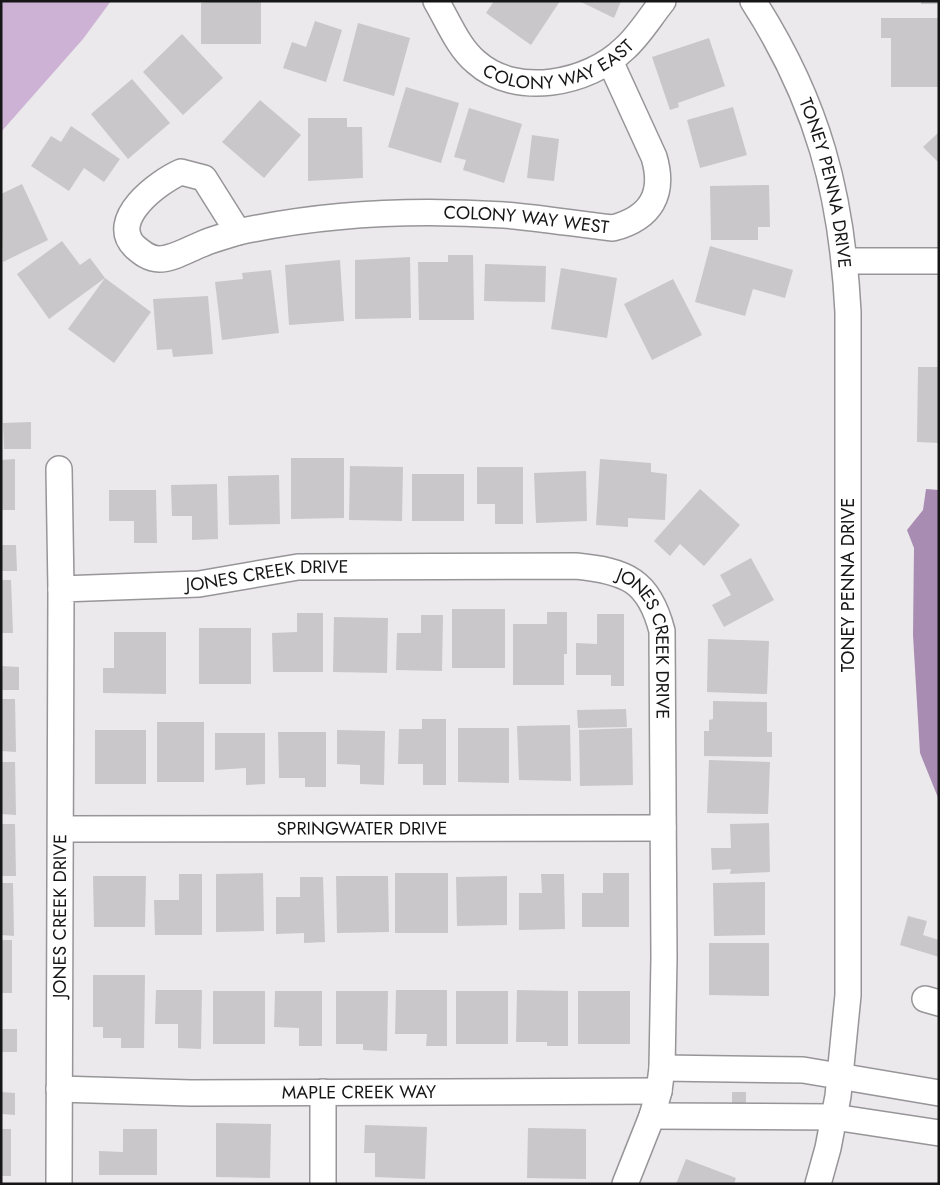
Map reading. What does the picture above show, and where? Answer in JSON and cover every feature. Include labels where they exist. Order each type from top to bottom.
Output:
[{"type":"street","name":"COLONY WAY EAST","points":[[436,1],[465,50],[476,62],[489,72],[504,77],[535,82],[551,82],[582,75],[610,60],[625,49],[662,1]]},
{"type":"street","name":"TONEY PENNA DRIVE","points":[[753,1],[774,34],[801,89],[816,126],[837,204],[845,261],[848,312],[848,995],[840,1078],[834,1117],[818,1184]]},
{"type":"street","name":"COLONY WAY WEST","points":[[238,232],[316,219],[385,213],[454,212],[505,215],[613,228],[629,224],[642,216],[652,203],[658,188],[659,172],[610,60]]},
{"type":"street","points":[[845,261],[939,261]]},
{"type":"street","name":"JONES CREEK DRIVE","points":[[59,469],[62,829],[59,1184]]},
{"type":"street","name":"JONES CREEK DRIVE","points":[[61,589],[188,585],[221,582],[298,567],[576,566],[611,570],[631,579],[646,592],[657,611],[662,631],[664,976],[661,1079],[652,1116],[625,1184]]},
{"type":"street","name":"SPRINGWATER DRIVE","points":[[62,829],[663,828]]},
{"type":"street","name":"MAPLE CREEK WAY","points":[[59,1089],[192,1093],[323,1092],[661,1079],[803,1070],[840,1078],[939,1093]]},
{"type":"street","points":[[323,1092],[323,1184]]},
{"type":"street","points":[[652,1116],[834,1117],[939,1133]]},
{"type":"shaded area","points":[[1,1],[111,1],[83,39],[1,132]]},
{"type":"shaded area","points":[[926,489],[939,490],[939,800],[920,753],[913,635],[914,548],[907,530],[923,510]]},
{"type":"building","points":[[211,1],[261,1],[261,44],[201,44],[201,3]]},
{"type":"building","points":[[494,1],[560,1],[531,45],[486,13]]},
{"type":"building","points":[[579,1],[621,1],[614,18]]},
{"type":"building","points":[[921,1],[939,1],[939,4],[921,4]]},
{"type":"building","points":[[881,18],[939,18],[938,87],[891,87],[891,38],[881,38]]},
{"type":"building","points":[[315,21],[342,30],[326,82],[283,68],[292,42],[306,47]]},
{"type":"building","points":[[358,23],[410,38],[394,96],[343,81]]},
{"type":"building","points":[[182,34],[223,78],[183,115],[143,72]]},
{"type":"building","points":[[709,38],[725,86],[678,103],[679,107],[670,110],[652,57]]},
{"type":"building","points":[[132,79],[170,123],[128,159],[91,114]]},
{"type":"building","points":[[406,87],[459,103],[441,163],[388,147]]},
{"type":"building","points":[[260,100],[301,135],[264,178],[222,142]]},
{"type":"building","points":[[733,107],[747,155],[700,168],[687,120]]},
{"type":"building","points":[[469,108],[522,124],[504,183],[463,170],[466,160],[454,157]]},
{"type":"building","points":[[308,118],[347,118],[347,127],[362,127],[363,178],[308,181]]},
{"type":"building","points":[[71,126],[120,159],[104,182],[84,168],[69,191],[31,166],[51,136],[61,142]]},
{"type":"building","points":[[939,132],[939,163],[923,147]]},
{"type":"building","points":[[532,135],[559,139],[554,181],[527,178]]},
{"type":"building","points":[[22,184],[48,240],[3,262],[1,194]]},
{"type":"building","points":[[769,185],[770,227],[758,227],[758,240],[711,240],[710,186]]},
{"type":"building","points":[[62,241],[80,265],[90,258],[105,278],[49,319],[17,274]]},
{"type":"building","points":[[710,246],[793,270],[785,298],[753,289],[745,316],[695,302]]},
{"type":"building","points":[[448,255],[473,255],[474,320],[419,320],[418,262],[448,262]]},
{"type":"building","points":[[410,257],[411,318],[355,319],[355,260]]},
{"type":"building","points":[[340,260],[344,321],[289,325],[285,265]]},
{"type":"building","points":[[485,264],[546,266],[545,302],[484,301]]},
{"type":"building","points":[[561,268],[617,278],[607,338],[551,329]]},
{"type":"building","points":[[271,270],[279,333],[222,340],[215,282],[243,279],[242,273]]},
{"type":"building","points":[[105,278],[151,312],[114,363],[68,329]]},
{"type":"building","points":[[673,279],[702,335],[652,360],[624,304]]},
{"type":"building","points":[[208,296],[213,354],[173,357],[172,349],[157,350],[153,299]]},
{"type":"building","points":[[918,367],[939,367],[939,443],[917,442]]},
{"type":"building","points":[[31,422],[31,449],[4,449],[3,423]]},
{"type":"building","points":[[291,458],[344,458],[344,518],[291,519]]},
{"type":"building","points":[[15,459],[15,510],[1,510],[1,460]]},
{"type":"building","points":[[600,459],[651,463],[651,472],[667,474],[665,520],[628,518],[628,527],[596,525]]},
{"type":"building","points":[[350,466],[403,467],[402,521],[349,520]]},
{"type":"building","points":[[477,467],[523,467],[523,524],[495,524],[495,504],[477,504]]},
{"type":"building","points":[[586,471],[587,521],[536,523],[534,473]]},
{"type":"building","points":[[412,474],[464,474],[464,521],[412,521]]},
{"type":"building","points":[[279,475],[280,524],[229,525],[228,476]]},
{"type":"building","points":[[217,484],[218,539],[192,540],[192,516],[172,516],[171,485]]},
{"type":"building","points":[[700,489],[740,525],[704,566],[680,544],[670,556],[654,541]]},
{"type":"building","points":[[109,490],[156,490],[157,543],[134,543],[134,521],[109,521]]},
{"type":"building","points":[[1,545],[16,545],[17,571],[1,571]]},
{"type":"building","points":[[751,558],[774,600],[724,627],[712,605],[731,595],[720,575]]},
{"type":"building","points":[[1,580],[11,580],[13,633],[1,633]]},
{"type":"building","points":[[452,609],[505,609],[505,668],[452,668]]},
{"type":"building","points":[[547,612],[567,612],[567,654],[564,654],[564,685],[513,685],[513,624],[547,624]]},
{"type":"building","points":[[297,613],[323,613],[323,672],[273,672],[272,633],[297,632]]},
{"type":"building","points":[[597,614],[624,614],[624,686],[611,686],[611,675],[576,675],[576,643],[597,644]]},
{"type":"building","points":[[421,615],[443,615],[442,671],[396,670],[397,633],[421,633]]},
{"type":"building","points":[[334,617],[388,618],[387,673],[333,672]]},
{"type":"building","points":[[199,628],[251,628],[251,684],[199,684]]},
{"type":"building","points":[[114,632],[166,632],[166,694],[103,693],[103,668],[114,668]]},
{"type":"building","points":[[708,639],[769,641],[767,694],[707,692]]},
{"type":"building","points":[[1,666],[19,667],[19,690],[1,690]]},
{"type":"building","points":[[1,699],[15,699],[16,752],[1,751]]},
{"type":"building","points":[[713,701],[767,702],[767,732],[772,732],[772,757],[704,756],[704,731],[709,731],[709,720],[713,719]]},
{"type":"building","points":[[626,709],[627,727],[578,728],[577,710]]},
{"type":"building","points":[[422,719],[446,719],[446,785],[423,785],[423,764],[398,764],[399,729],[422,729]]},
{"type":"building","points":[[157,722],[204,722],[204,782],[157,782]]},
{"type":"building","points":[[570,725],[571,781],[519,780],[517,726]]},
{"type":"building","points":[[458,728],[509,728],[509,783],[458,782]]},
{"type":"building","points":[[632,728],[633,785],[580,786],[579,730]]},
{"type":"building","points":[[95,730],[146,730],[146,784],[95,784]]},
{"type":"building","points":[[337,730],[385,731],[384,785],[360,784],[360,765],[337,764]]},
{"type":"building","points":[[278,732],[326,732],[326,787],[305,787],[305,778],[279,778]]},
{"type":"building","points":[[215,733],[265,733],[265,784],[246,785],[246,768],[215,770]]},
{"type":"building","points":[[709,760],[770,762],[768,814],[707,813]]},
{"type":"building","points":[[1,762],[15,762],[16,815],[1,814]]},
{"type":"building","points":[[769,823],[770,872],[730,874],[731,869],[712,870],[711,848],[731,848],[730,824]]},
{"type":"building","points":[[1,824],[15,824],[16,876],[1,876]]},
{"type":"building","points":[[263,873],[264,931],[216,932],[216,874]]},
{"type":"building","points":[[395,873],[448,873],[448,933],[395,933]]},
{"type":"building","points":[[603,873],[629,873],[629,927],[582,927],[582,893],[603,893]]},
{"type":"building","points":[[179,874],[202,874],[202,935],[155,935],[154,900],[179,900]]},
{"type":"building","points":[[541,874],[564,874],[565,929],[519,930],[519,893],[542,893]]},
{"type":"building","points":[[93,876],[146,876],[145,927],[94,927]]},
{"type":"building","points":[[336,876],[388,876],[389,932],[337,933]]},
{"type":"building","points":[[507,876],[507,925],[457,926],[456,877]]},
{"type":"building","points":[[300,877],[323,877],[325,942],[304,943],[304,933],[276,934],[276,897],[300,897]]},
{"type":"building","points":[[765,882],[765,935],[714,936],[713,883]]},
{"type":"building","points":[[1,883],[13,883],[14,936],[1,935]]},
{"type":"building","points":[[908,916],[927,921],[923,935],[939,940],[939,957],[900,945]]},
{"type":"building","points":[[1,940],[12,940],[12,993],[1,993]]},
{"type":"building","points":[[709,943],[769,943],[769,996],[709,995]]},
{"type":"building","points":[[93,975],[145,975],[144,1048],[121,1048],[121,1038],[103,1038],[103,1027],[93,1027]]},
{"type":"building","points":[[156,990],[202,990],[201,1049],[178,1048],[178,1024],[155,1024]]},
{"type":"building","points":[[396,990],[447,990],[447,1046],[426,1046],[427,1034],[395,1034]]},
{"type":"building","points":[[517,990],[568,991],[568,1046],[547,1046],[547,1042],[516,1042]]},
{"type":"building","points":[[213,991],[265,991],[265,1044],[213,1044]]},
{"type":"building","points":[[275,991],[322,991],[322,1046],[299,1046],[299,1028],[274,1027]]},
{"type":"building","points":[[336,991],[388,991],[387,1051],[363,1050],[363,1044],[336,1044]]},
{"type":"building","points":[[456,991],[508,991],[508,1044],[456,1044]]},
{"type":"building","points":[[578,991],[630,991],[630,1044],[578,1044]]},
{"type":"building","points":[[1,1029],[17,1029],[17,1052],[1,1052]]},
{"type":"building","points":[[1,1092],[15,1093],[15,1115],[1,1114]]},
{"type":"building","points":[[732,1092],[746,1092],[746,1105],[732,1105]]},
{"type":"building","points":[[216,1123],[271,1124],[270,1178],[216,1177]]},
{"type":"building","points":[[365,1125],[427,1127],[425,1179],[375,1177],[375,1153],[364,1153]]},
{"type":"building","points":[[528,1128],[586,1129],[586,1179],[527,1178]]},
{"type":"building","points":[[1,1129],[11,1129],[11,1176],[1,1176]]},
{"type":"building","points":[[123,1129],[157,1129],[157,1175],[99,1175],[99,1151],[123,1152]]},
{"type":"building","points":[[686,1159],[736,1178],[734,1184],[676,1184]]}]
